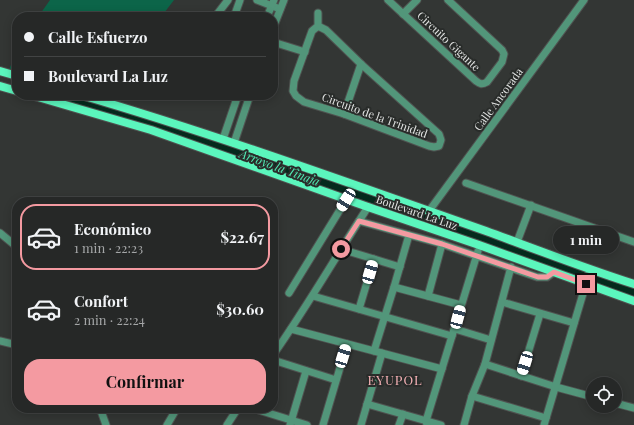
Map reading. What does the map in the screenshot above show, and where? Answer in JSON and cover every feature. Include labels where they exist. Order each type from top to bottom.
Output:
[{"type":"main road","points":[[0,71],[12,75]]},
{"type":"main road","points":[[0,86],[12,90]]},
{"type":"main road","name":"Boulevard La Luz","points":[[49,100],[151,130],[346,200],[554,272],[634,284]]},
{"type":"main road","name":"Boulevard La Luz","points":[[98,100],[223,139],[516,242],[634,301]]},
{"type":"street","points":[[219,12],[228,0]]},
{"type":"street","points":[[236,12],[240,0]]},
{"type":"street","points":[[257,0],[273,2],[280,9]]},
{"type":"street","points":[[278,14],[284,0]]},
{"type":"street","name":"Circuito Gigante","points":[[388,0],[476,81],[480,84],[484,84],[502,62],[504,54],[502,50],[448,0]]},
{"type":"street","name":"Circuito Gigante","points":[[403,14],[417,0]]},
{"type":"street","name":"Calle Ancorada","points":[[429,211],[584,0]]},
{"type":"street","points":[[269,12],[273,2]]},
{"type":"street","points":[[318,13],[318,26]]},
{"type":"street","name":"Circuito de la Trinidad","points":[[318,26],[326,30],[361,64],[439,134],[441,137],[441,143],[437,147],[430,146],[344,114],[304,102],[296,96],[293,92],[294,81],[312,31],[318,26]]},
{"type":"street","points":[[278,44],[304,52]]},
{"type":"street","points":[[344,114],[361,64]]},
{"type":"street","points":[[223,139],[236,100]]},
{"type":"street","points":[[234,143],[248,100]]},
{"type":"street","points":[[466,183],[634,242]]},
{"type":"street","points":[[289,292],[346,200]]},
{"type":"street","points":[[516,242],[531,205]]},
{"type":"street","points":[[278,348],[313,296],[368,207]]},
{"type":"street","points":[[359,221],[442,244],[542,278],[547,277],[554,272]]},
{"type":"street","points":[[0,233],[12,244]]},
{"type":"street","points":[[374,351],[409,235]]},
{"type":"street","points":[[428,296],[442,244]]},
{"type":"street","points":[[427,423],[479,245]]},
{"type":"street","points":[[341,249],[400,267]]},
{"type":"street","points":[[359,309],[374,259]]},
{"type":"street","points":[[464,425],[472,396],[485,364],[511,267]]},
{"type":"street","points":[[472,396],[545,421],[588,277]]},
{"type":"street","points":[[394,287],[461,305]]},
{"type":"street","points":[[313,296],[453,333],[491,340]]},
{"type":"street","points":[[502,302],[574,324]]},
{"type":"street","points":[[521,376],[540,314]]},
{"type":"street","points":[[291,329],[442,369]]},
{"type":"street","points":[[0,341],[12,344]]},
{"type":"street","points":[[323,425],[347,344]]},
{"type":"street","points":[[361,425],[382,353]]},
{"type":"street","points":[[278,362],[336,380]]},
{"type":"street","points":[[485,364],[586,395]]},
{"type":"street","points":[[291,423],[306,371]]},
{"type":"street","points":[[367,404],[403,414],[427,423],[441,425]]},
{"type":"street","points":[[622,405],[634,408]]},
{"type":"street","points":[[102,413],[106,425]]},
{"type":"street","points":[[167,425],[174,413]]},
{"type":"street","points":[[227,425],[235,413]]},
{"type":"street","points":[[265,413],[291,423],[307,425]]},
{"type":"street","points":[[399,425],[403,414]]},
{"type":"green space","points":[[50,0],[174,0],[165,12],[42,12]]},
{"type":"green space","points":[[12,62],[12,71],[9,70]]},
{"type":"waterway","name":"Arroyo la Tinaja","points":[[76,100],[159,125],[634,293]]},
{"type":"district","name":"EYUPOL","points":[[395,379]]},
{"type":"route","points":[[341,249],[359,221],[442,244],[538,277],[547,277],[554,272],[586,284]]}]
